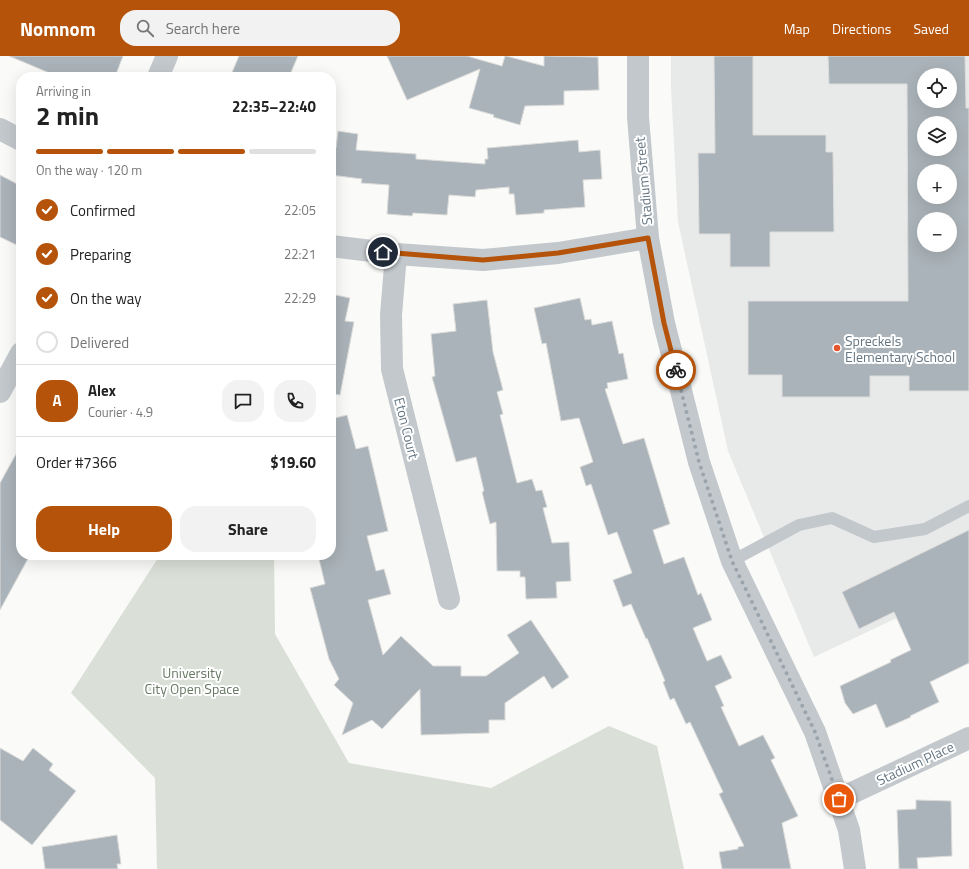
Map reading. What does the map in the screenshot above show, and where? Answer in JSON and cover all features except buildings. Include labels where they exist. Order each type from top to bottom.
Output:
[{"type":"street","points":[[160,72],[167,56]]},
{"type":"street","name":"Stadium Street","points":[[638,56],[638,117],[648,238],[664,323],[699,462],[732,561],[815,732],[849,830],[855,869]]},
{"type":"street","points":[[0,129],[16,137]]},
{"type":"street","points":[[336,247],[396,254],[483,260],[558,253],[648,238]]},
{"type":"street","name":"Eton Court","points":[[396,254],[391,315],[392,369],[448,599]]},
{"type":"street","points":[[0,392],[16,362]]},
{"type":"street","name":"Stadium Place","points":[[839,799],[969,738]]},
{"type":"lane","points":[[732,561],[799,525],[832,518],[874,537],[925,529],[969,506]]},
{"type":"shaded area","name":"Spreckels Elementary School","points":[[671,56],[969,56],[969,584],[814,657],[728,451],[678,222],[671,87]]},
{"type":"green space","name":"University City Open Space","points":[[157,560],[274,560],[275,634],[349,763],[491,788],[609,726],[657,746],[684,869],[157,869],[155,778],[71,693]]},
{"type":"way so far","points":[[676,370],[699,462],[732,561],[815,732],[839,799]]},
{"type":"place","name":"Spreckels Elementary School","points":[[837,348]]},
{"type":"route","points":[[383,252],[483,260],[558,253],[648,238],[664,323],[676,370]]}]
